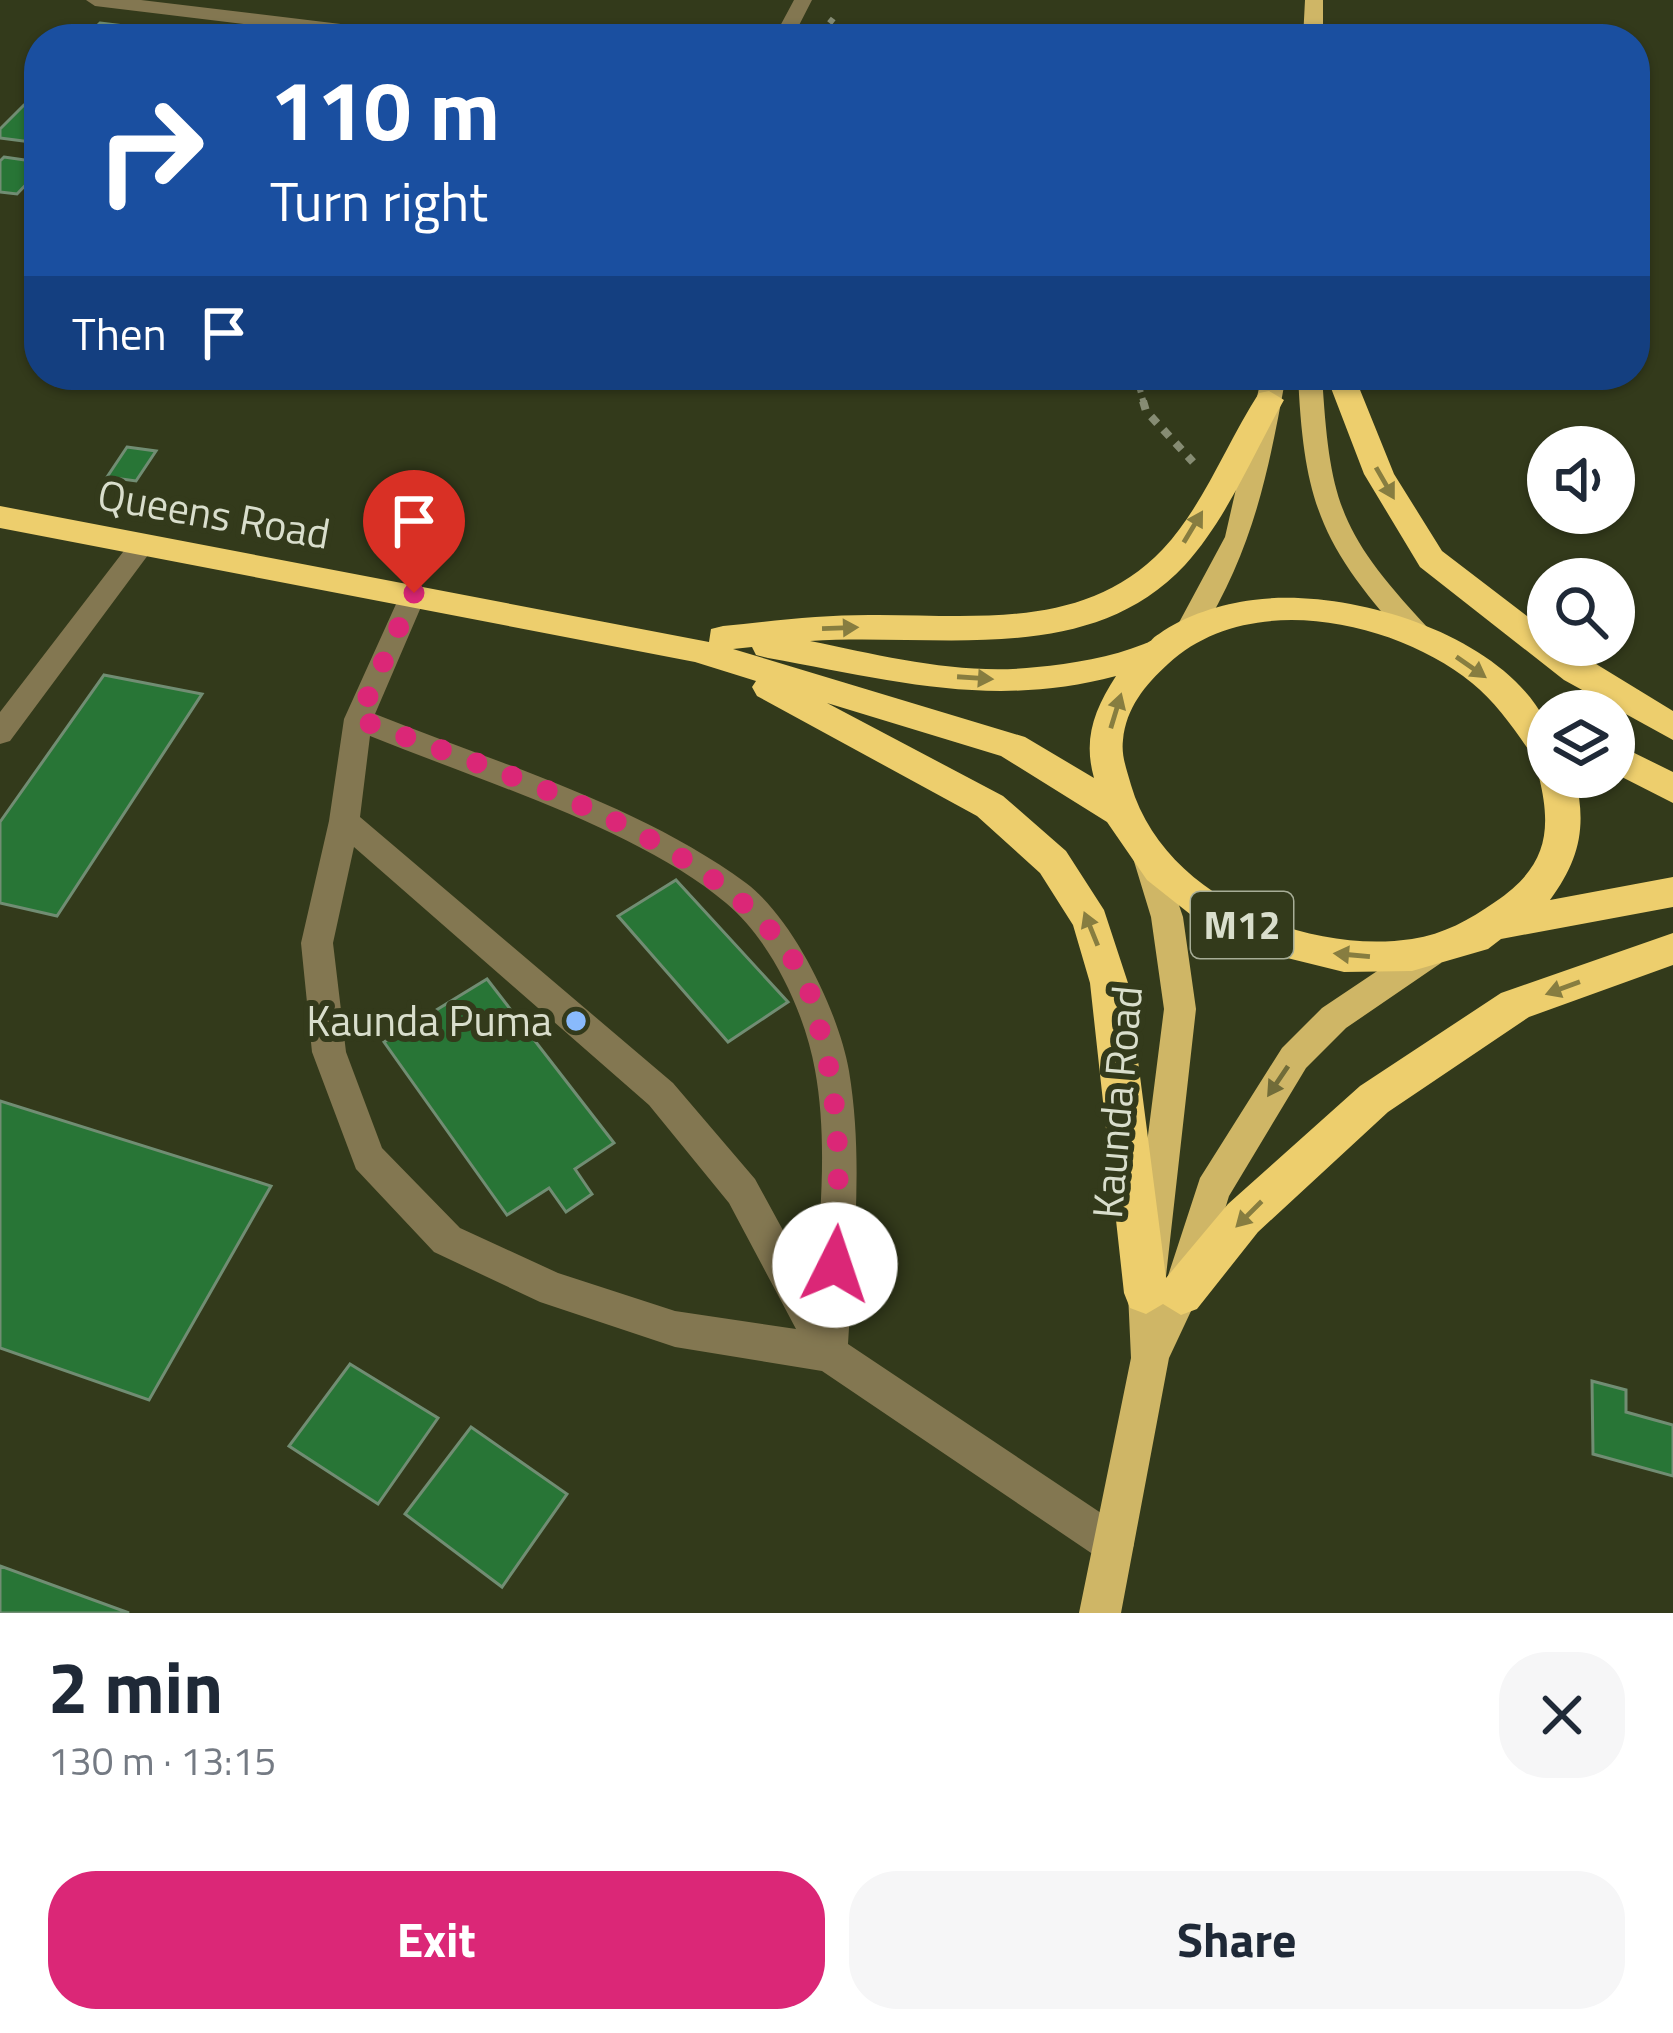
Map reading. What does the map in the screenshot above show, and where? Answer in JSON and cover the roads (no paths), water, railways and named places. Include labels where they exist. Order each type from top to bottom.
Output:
[{"type":"highway","points":[[713,649],[874,626],[993,631],[1062,623],[1102,611],[1136,591],[1175,556],[1269,390]]},
{"type":"highway","points":[[1346,390],[1378,474],[1431,559],[1576,671],[1673,727]]},
{"type":"highway","name":"Queens Road","points":[[0,517],[713,649]]},
{"type":"highway","name":"M12","points":[[1527,708],[1473,665],[1417,634],[1358,616],[1298,608],[1240,614],[1189,630],[1153,654],[1118,697],[1105,752],[1118,812],[1148,858],[1203,906],[1274,941],[1353,958],[1430,953],[1470,942],[1504,924],[1673,892]]},
{"type":"highway","name":"M12","points":[[713,649],[1022,682],[1074,675],[1153,654]]},
{"type":"highway","name":"M12","points":[[713,649],[1013,746],[1118,812]]},
{"type":"highway","points":[[713,649],[868,744],[990,806],[1053,862],[1090,921],[1109,982],[1164,1294]]},
{"type":"highway","points":[[1635,768],[1673,789]]},
{"type":"highway","name":"M12","points":[[1504,924],[1548,878],[1566,821],[1562,798]]},
{"type":"highway","points":[[1164,1294],[1374,1099],[1515,1005],[1673,949]]},
{"type":"main road","points":[[1189,630],[1221,584],[1240,536],[1260,467],[1271,390]]},
{"type":"main road","points":[[1311,390],[1314,469],[1326,517],[1361,572],[1417,634]]},
{"type":"main road","name":"Kaunda Road","points":[[1100,1613],[1164,1294],[1180,1009],[1167,917],[1148,858]]},
{"type":"main road","name":"Kaunda Road","points":[[1164,1294],[1213,1190],[1294,1058],[1334,1018],[1430,953]]},
{"type":"street","points":[[95,0],[292,24]]},
{"type":"street","points":[[0,733],[142,545]]},
{"type":"street","points":[[414,593],[358,719],[344,821],[317,943],[329,1052],[368,1159],[447,1240],[553,1289],[675,1329],[829,1353],[1114,1545]]},
{"type":"street","points":[[358,719],[646,836],[739,896],[803,976],[832,1069],[840,1177],[829,1353]]},
{"type":"street","points":[[344,821],[661,1094],[742,1191],[829,1353]]},
{"type":"place","name":"Kaunda Puma","points":[[576,1021]]}]
